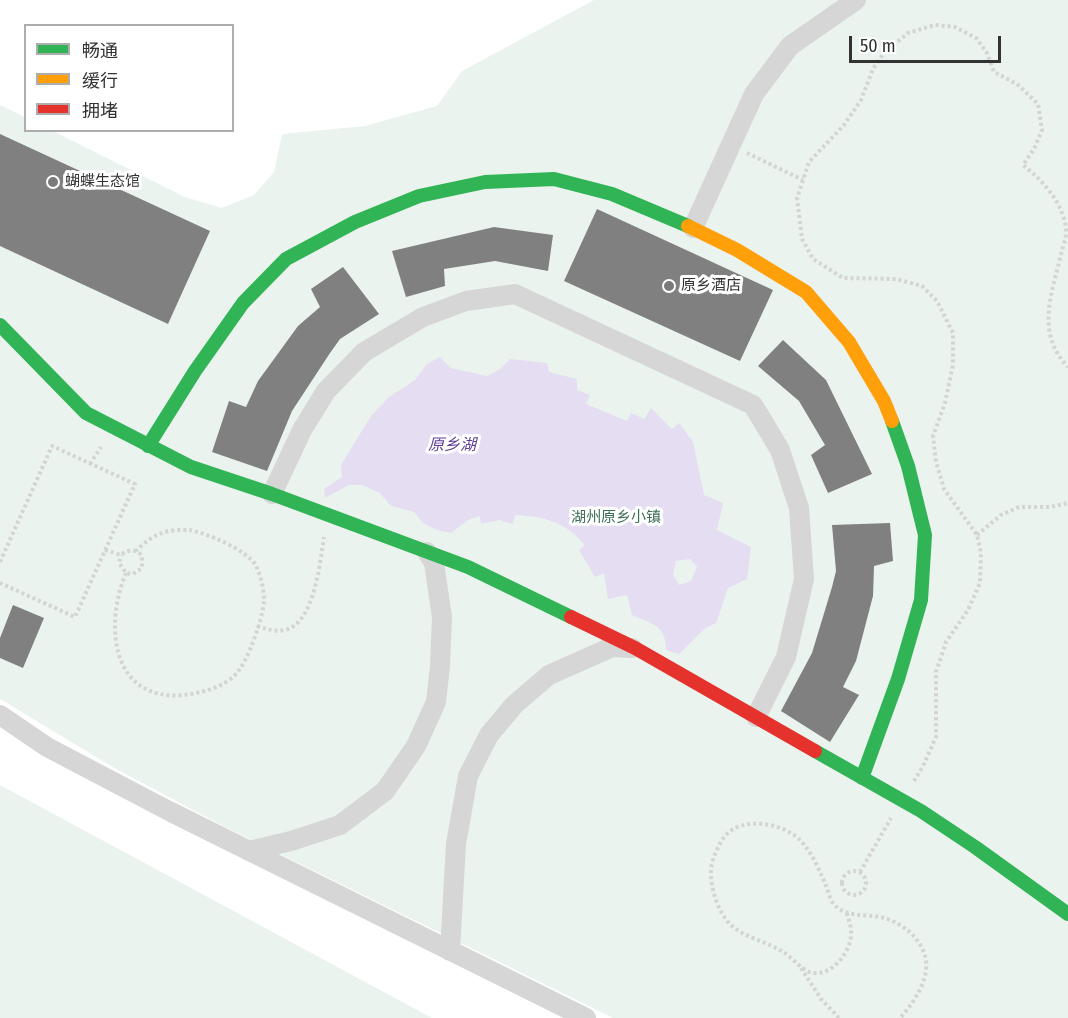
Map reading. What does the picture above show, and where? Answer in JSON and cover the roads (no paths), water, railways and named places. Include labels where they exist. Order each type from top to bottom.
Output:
[{"type":"street","points":[[693,228],[754,94],[790,46],[856,0]]},
{"type":"street","points":[[148,446],[195,371],[243,303],[286,259],[355,222],[419,196],[486,182],[554,179],[612,194],[693,228],[737,250],[806,292],[849,342],[884,401],[908,466],[925,535],[921,600],[898,679],[862,778]]},
{"type":"street","points":[[272,494],[302,430],[326,391],[364,352],[423,317],[466,301],[515,294],[753,405],[780,450],[799,508],[804,579],[786,657],[756,717]]},
{"type":"street","points":[[0,325],[86,414],[191,467],[272,494],[468,567],[635,648],[901,800],[975,847],[1068,914]]},
{"type":"street","points":[[249,851],[291,841],[340,825],[385,791],[416,746],[436,702],[440,666],[442,617],[435,563],[427,552]]},
{"type":"street","points":[[450,951],[456,844],[468,776],[489,735],[514,705],[549,675],[612,647],[635,648]]},
{"type":"street","points":[[0,714],[47,747],[249,851],[586,1018]]},
{"type":"water","name":"原乡湖","points":[[440,357],[451,368],[487,376],[500,369],[510,359],[547,363],[549,372],[577,379],[577,390],[590,395],[586,404],[627,421],[631,413],[644,419],[651,408],[672,429],[679,423],[693,442],[704,495],[723,503],[717,530],[751,547],[747,579],[728,588],[716,623],[704,629],[679,654],[666,650],[661,630],[652,623],[632,615],[627,595],[608,599],[604,573],[595,577],[579,550],[585,545],[578,537],[562,526],[544,519],[515,515],[513,524],[499,520],[481,524],[480,516],[468,520],[451,533],[437,530],[423,523],[414,512],[391,506],[380,493],[362,485],[349,485],[325,498],[324,489],[342,477],[341,465],[371,416],[389,397],[415,380],[427,364]],"holes":[[[690,559],[697,567],[691,581],[679,585],[673,574],[676,561]]]},
{"type":"place","name":"蝴蝶生态馆","points":[[53,182]]},
{"type":"place","name":"原乡酒店","points":[[669,286]]},
{"type":"park label","name":"湖州原乡小镇","points":[[616,518]]}]
